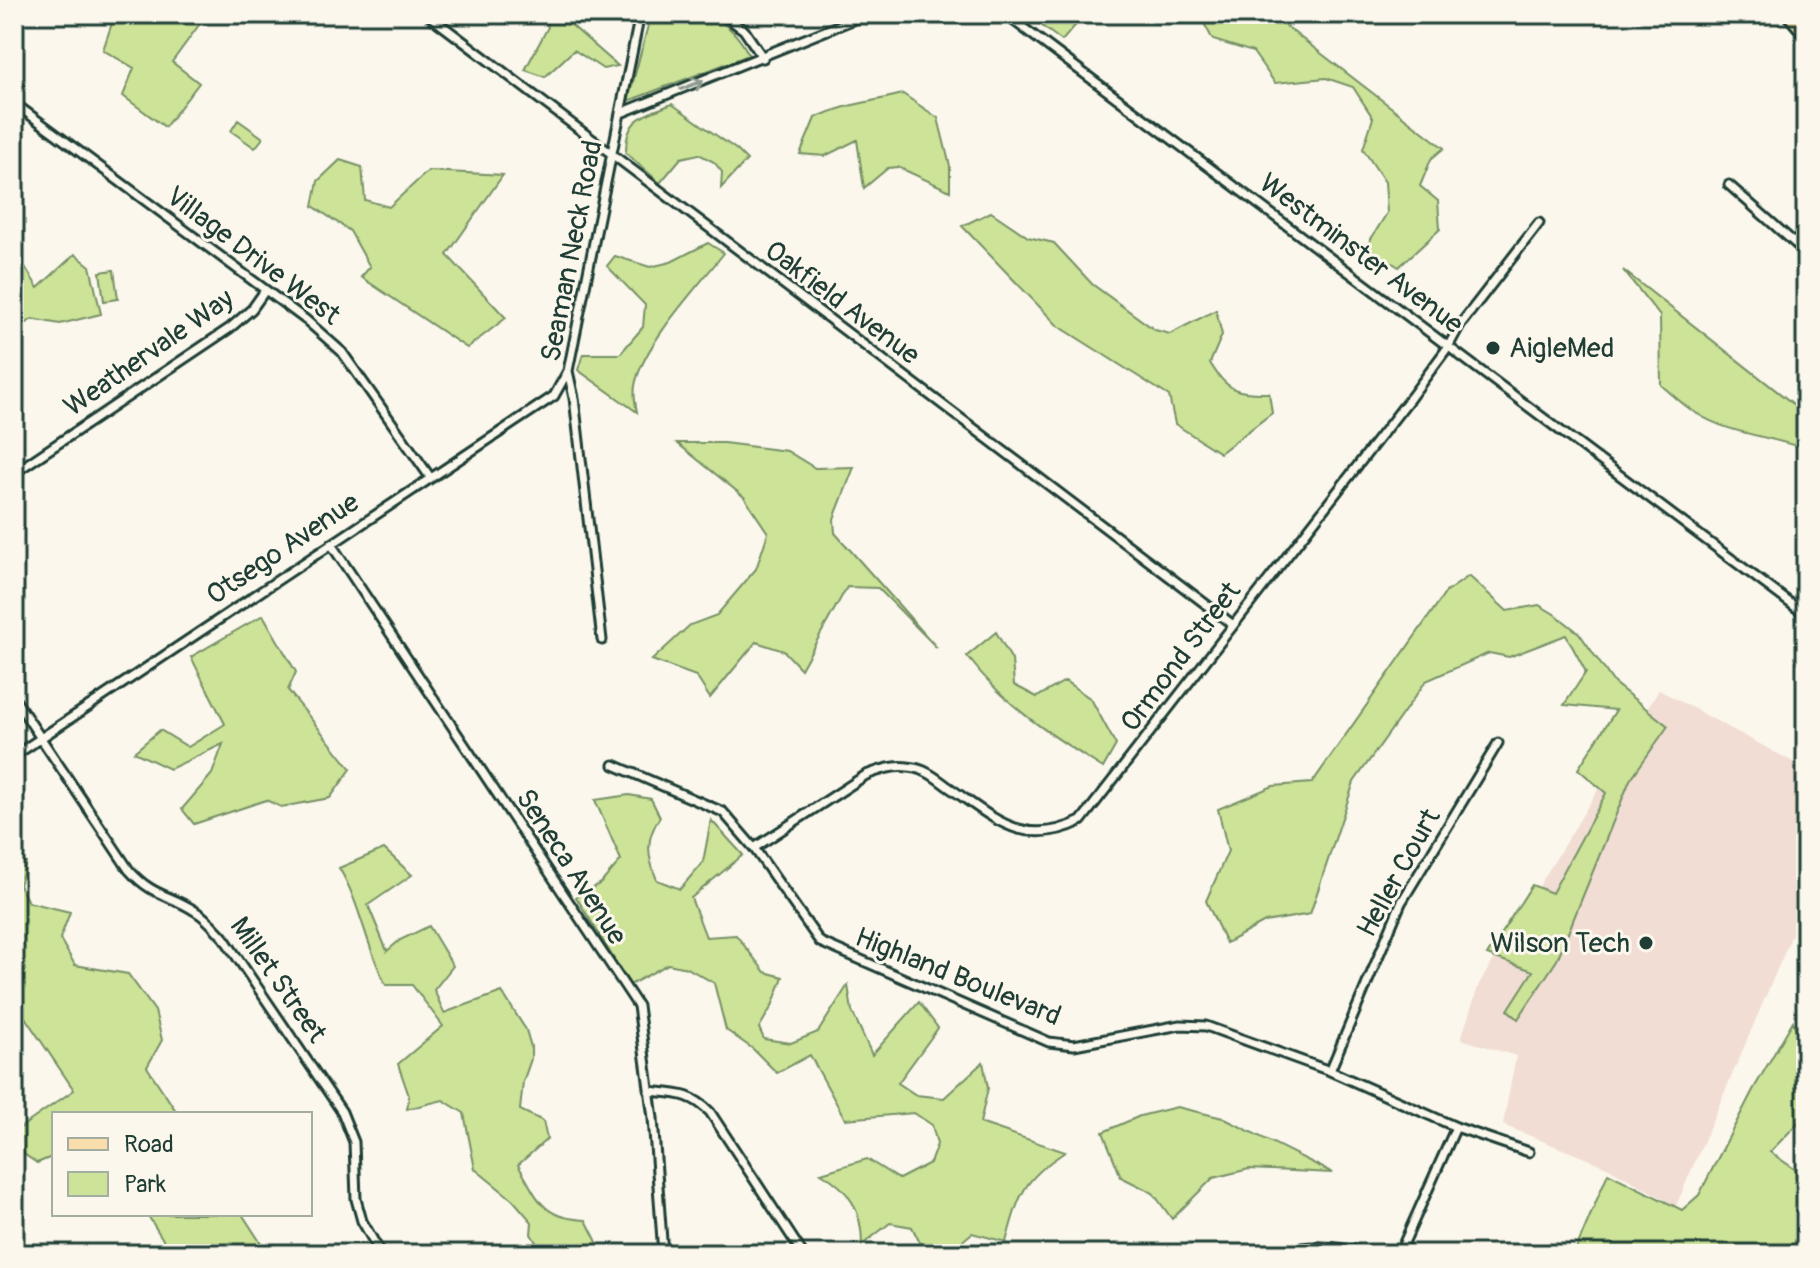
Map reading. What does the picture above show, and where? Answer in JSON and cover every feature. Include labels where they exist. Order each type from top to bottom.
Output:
[{"type":"main road","points":[[1788,14],[1806,35]]},
{"type":"street","name":"Oakfield Avenue","points":[[427,14],[1232,624]]},
{"type":"street","name":"Seaman Neck Road","points":[[602,640],[574,398],[568,371],[640,14]]},
{"type":"street","points":[[722,14],[744,30],[763,58]]},
{"type":"street","points":[[621,113],[867,14]]},
{"type":"street","name":"Westminster Avenue","points":[[1005,14],[1806,615]]},
{"type":"street","name":"Village Drive West","points":[[14,103],[264,292],[306,320],[342,352],[430,477]]},
{"type":"street","points":[[1729,185],[1806,253]]},
{"type":"street","name":"Ormond Street","points":[[754,848],[866,775],[886,767],[907,766],[925,771],[1005,826],[1024,833],[1045,833],[1081,821],[1448,347],[1460,325],[1539,223]]},
{"type":"street","name":"Weathervale Way","points":[[14,473],[230,328],[252,309],[264,292]]},
{"type":"street","name":"Otsego Avenue","points":[[14,756],[554,396],[568,371]]},
{"type":"street","name":"Seneca Avenue","points":[[331,544],[638,1006],[649,1091],[663,1254]]},
{"type":"street","name":"Millet Street","points":[[14,698],[112,846],[143,887],[192,909],[207,919],[224,938],[342,1112],[354,1142],[356,1199],[362,1221],[381,1254]]},
{"type":"street","name":"Heller Court","points":[[1330,1071],[1401,903],[1498,743]]},
{"type":"street","name":"Highland Boulevard","points":[[614,765],[723,812],[754,848],[820,942],[1049,1042],[1074,1045],[1180,1025],[1206,1026],[1330,1071],[1456,1127],[1529,1152]]},
{"type":"street","points":[[649,1091],[682,1094],[697,1099],[710,1112],[803,1254]]},
{"type":"street","points":[[1399,1254],[1456,1127]]},
{"type":"street","points":[[1276,1254],[1309,1247],[1368,1254]]},
{"type":"shaded area","name":"Wilson Tech","points":[[1659,690],[1806,769],[1806,902],[1676,1206],[1607,1167],[1503,1125],[1516,1056],[1461,1039],[1479,984]]},
{"type":"green space","points":[[115,14],[207,14],[172,62],[199,83],[165,127],[123,96],[134,68],[103,50]]},
{"type":"green space","points":[[544,14],[570,14],[569,23],[618,66],[603,69],[574,50],[545,77],[525,70],[548,27]]},
{"type":"green space","points":[[651,14],[696,15],[720,21],[740,40],[749,55],[628,101]]},
{"type":"green space","points":[[1026,14],[1085,14],[1062,41]]},
{"type":"green space","points":[[1199,14],[1270,14],[1444,148],[1431,159],[1420,186],[1438,201],[1440,229],[1399,267],[1366,247],[1387,213],[1385,182],[1363,149],[1373,118],[1353,87],[1326,78],[1275,83],[1253,52],[1213,40]]},
{"type":"green space","points":[[903,94],[938,118],[950,166],[950,191],[898,167],[888,168],[864,188],[857,140],[825,156],[800,154],[815,118],[848,106]]},
{"type":"green space","points":[[672,104],[747,160],[721,188],[722,172],[714,162],[699,154],[681,158],[660,183],[626,153],[633,125],[645,115]]},
{"type":"green space","points":[[238,120],[263,138],[255,148],[231,131]]},
{"type":"green space","points":[[340,160],[362,167],[365,200],[389,207],[428,171],[503,175],[447,255],[506,318],[467,348],[361,277],[370,267],[350,231],[313,206],[318,181]]},
{"type":"green space","points":[[991,212],[1028,237],[1054,243],[1092,284],[1155,330],[1170,334],[1216,310],[1222,335],[1210,363],[1222,380],[1234,389],[1269,393],[1272,413],[1220,453],[1175,424],[1169,396],[1057,325],[962,226]]},
{"type":"green space","points":[[708,243],[724,253],[674,315],[642,365],[635,385],[637,412],[578,370],[583,354],[620,354],[643,327],[645,305],[607,266],[615,256],[650,267],[671,262]]},
{"type":"green space","points":[[14,249],[38,288],[75,254],[90,266],[101,314],[60,324],[32,319],[14,333]]},
{"type":"green space","points":[[114,270],[118,299],[104,301],[100,272]]},
{"type":"green space","points":[[1623,270],[1806,414],[1806,449],[1708,420],[1661,385],[1660,316]]},
{"type":"green space","points":[[677,443],[724,443],[787,451],[815,468],[854,467],[834,519],[835,533],[937,648],[878,588],[847,587],[801,669],[784,651],[756,642],[710,698],[696,676],[652,660],[690,625],[717,615],[756,569],[768,533],[744,497]]},
{"type":"green space","points":[[1469,576],[1507,611],[1539,605],[1556,615],[1579,633],[1614,683],[1668,726],[1630,780],[1557,960],[1518,1019],[1508,1010],[1533,971],[1487,955],[1532,885],[1552,893],[1606,793],[1578,769],[1616,710],[1564,705],[1586,672],[1566,635],[1509,657],[1489,653],[1426,681],[1354,782],[1310,914],[1265,922],[1226,943],[1206,901],[1228,851],[1218,809],[1273,786],[1312,783],[1446,592]]},
{"type":"green space","points":[[263,615],[296,672],[288,690],[351,769],[330,798],[281,807],[266,800],[194,824],[182,809],[212,774],[223,744],[170,769],[134,752],[160,730],[188,747],[225,724],[191,657]]},
{"type":"green space","points":[[996,632],[1012,660],[1014,685],[1037,697],[1065,681],[1091,699],[1116,745],[1103,768],[1013,705],[967,656]]},
{"type":"green space","points":[[629,795],[651,799],[660,817],[649,848],[657,880],[680,889],[703,862],[711,820],[743,855],[691,898],[706,937],[736,935],[765,972],[783,977],[759,1028],[764,1039],[791,1043],[818,1032],[848,985],[852,1011],[872,1055],[919,1002],[938,1028],[898,1083],[916,1095],[944,1098],[983,1062],[988,1088],[980,1123],[1065,1152],[1039,1171],[1024,1190],[1006,1242],[972,1233],[954,1248],[952,1254],[920,1254],[922,1247],[912,1227],[890,1223],[862,1245],[860,1222],[853,1203],[840,1187],[821,1173],[867,1159],[899,1179],[930,1163],[937,1144],[932,1125],[914,1113],[845,1119],[810,1055],[777,1073],[753,1049],[726,1030],[714,983],[687,968],[668,964],[630,985],[576,897],[601,883],[621,860],[595,800]]},
{"type":"green space","points":[[384,849],[412,875],[368,905],[387,951],[400,940],[429,926],[453,966],[434,990],[444,1013],[502,992],[526,1030],[531,1047],[520,1110],[543,1121],[547,1139],[518,1165],[537,1197],[550,1211],[586,1220],[603,1254],[543,1254],[531,1234],[532,1222],[513,1200],[475,1169],[464,1113],[443,1100],[407,1109],[409,1096],[398,1064],[443,1026],[412,985],[386,985],[353,896],[339,868]]},
{"type":"green space","points":[[14,859],[26,863],[19,885],[28,902],[70,912],[60,939],[75,965],[128,974],[155,1011],[162,1040],[147,1067],[177,1112],[52,1112],[52,1157],[37,1163],[15,1148],[17,1130],[74,1090],[14,1001]]},
{"type":"green space","points":[[1793,1021],[1806,1060],[1806,1123],[1799,1122],[1770,1152],[1799,1172],[1806,1169],[1806,1254],[1574,1254],[1608,1173],[1682,1210],[1699,1195]]},
{"type":"green space","points":[[1177,1107],[1223,1118],[1333,1173],[1249,1169],[1213,1178],[1172,1219],[1153,1193],[1121,1177],[1103,1132],[1140,1116]]},
{"type":"green space","points":[[148,1216],[243,1216],[268,1254],[172,1254]]},
{"type":"place","name":"AigleMed","points":[[1493,348]]},
{"type":"place","name":"Wilson Tech","points":[[1646,943]]}]
